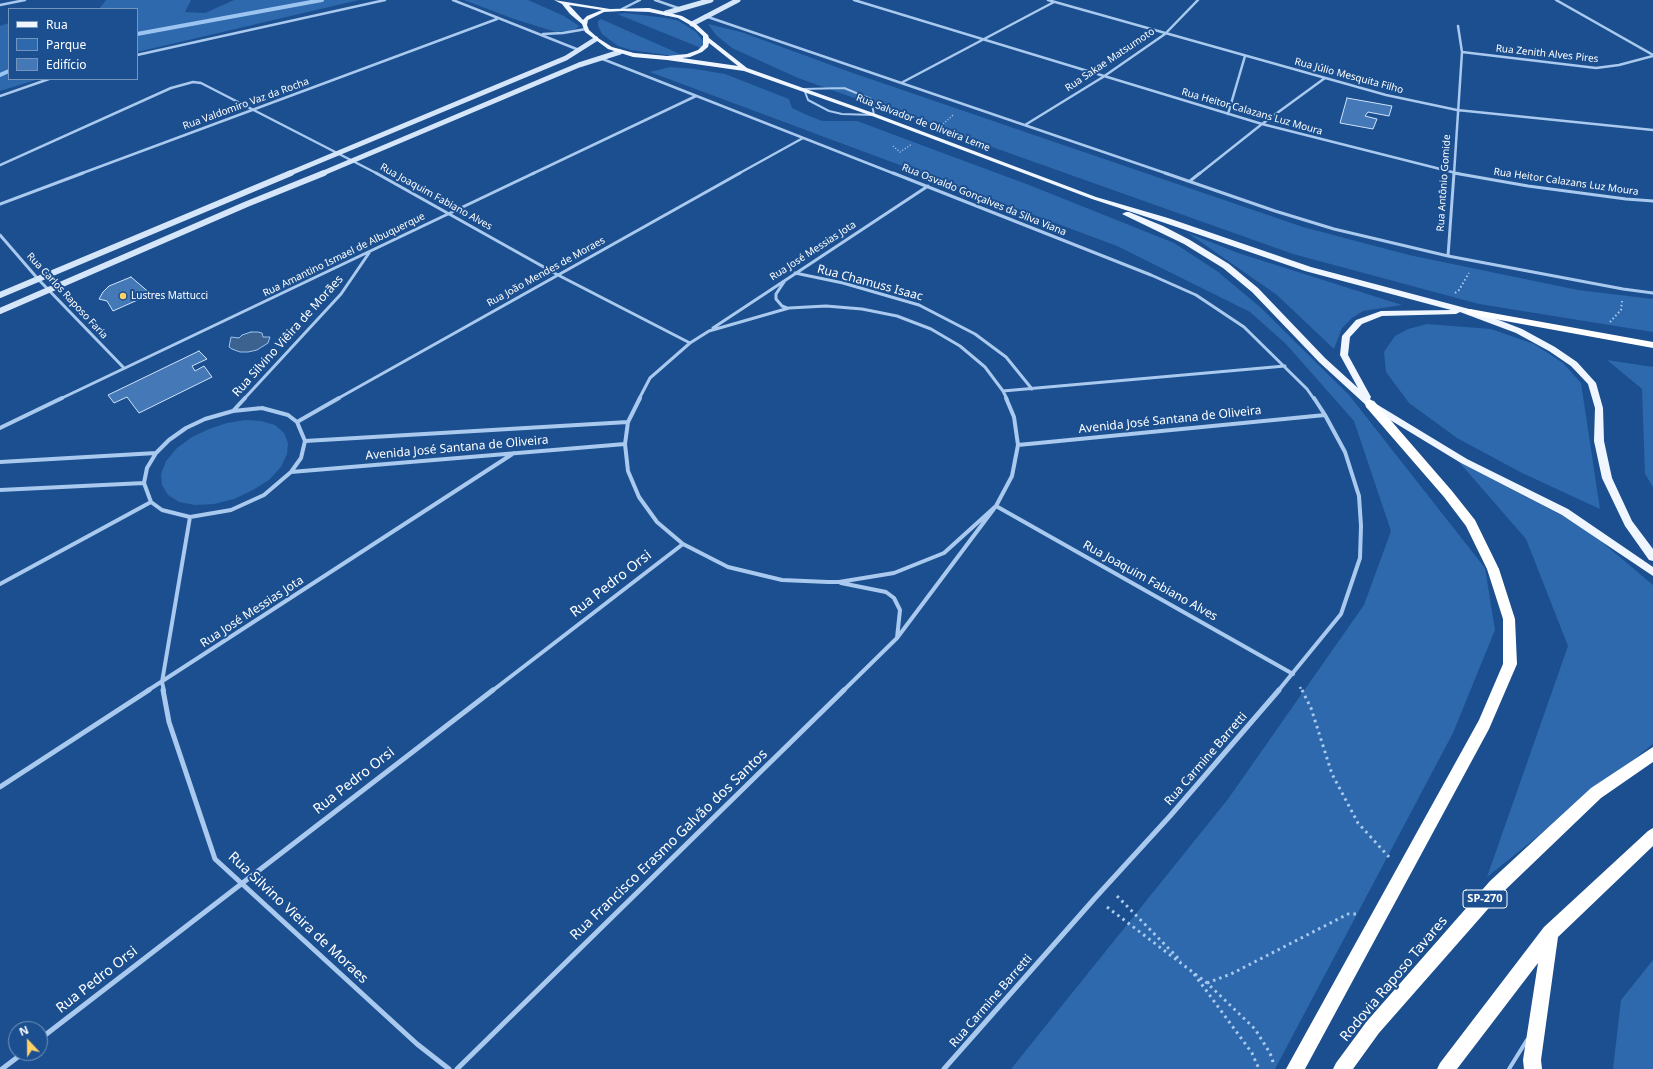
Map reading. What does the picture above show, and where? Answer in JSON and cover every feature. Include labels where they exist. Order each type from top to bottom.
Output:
[{"type":"highway","points":[[1470,312],[1653,345]]},
{"type":"highway","points":[[1295,1069],[1378,920],[1484,724],[1510,664],[1509,619],[1493,569],[1471,523],[1448,494],[1370,404]]},
{"type":"highway","name":"Rodovia Raposo Tavares","points":[[1342,1069],[1373,1027],[1496,887],[1596,793],[1653,754]]},
{"type":"highway","points":[[1446,1069],[1550,933],[1653,836]]},
{"type":"highway","points":[[1533,1069],[1532,1060],[1550,933]]},
{"type":"main road","points":[[557,0],[564,3],[614,10]]},
{"type":"main road","points":[[666,13],[711,0]]},
{"type":"main road","points":[[692,24],[738,0]]},
{"type":"main road","points":[[564,3],[596,39],[620,52],[633,55],[745,68]]},
{"type":"main road","points":[[585,26],[586,19],[593,14],[614,10],[622,9],[666,13],[680,17],[701,30],[707,39],[745,68]]},
{"type":"main road","points":[[0,295],[336,153],[566,58],[596,39]]},
{"type":"main road","points":[[667,58],[688,56],[700,51],[706,46],[707,39]]},
{"type":"main road","points":[[0,311],[247,204],[354,162],[579,65],[620,52]]},
{"type":"main road","name":"Rua Salvador de Oliveira Leme","points":[[745,68],[1094,198]]},
{"type":"main road","points":[[1094,198],[1165,220],[1308,269],[1470,312],[1519,331],[1552,349],[1574,364],[1592,383],[1599,408],[1599,441],[1607,478],[1628,523],[1653,557]]},
{"type":"main road","points":[[1094,198],[1180,238],[1226,266],[1255,290],[1322,360],[1370,404],[1464,461],[1564,512],[1653,572]]},
{"type":"main road","points":[[1370,404],[1344,355],[1346,336],[1359,322],[1381,314],[1470,312]]},
{"type":"street","points":[[0,5],[25,0]]},
{"type":"street","points":[[138,55],[385,0]]},
{"type":"street","points":[[453,0],[497,19],[579,50]]},
{"type":"street","points":[[622,9],[640,0]]},
{"type":"street","points":[[655,0],[682,9]]},
{"type":"street","name":"Rua Heitor Calazans Luz Moura","points":[[854,0],[1103,77],[1262,124],[1453,173],[1528,186],[1626,200],[1653,202]]},
{"type":"street","name":"Rua Júlio Mesquita Filho","points":[[1048,0],[1324,78],[1457,110],[1653,130]]},
{"type":"street","name":"Rua Sakae Matsumoto","points":[[1025,125],[1103,77],[1164,34],[1198,0]]},
{"type":"street","points":[[1556,0],[1653,55]]},
{"type":"street","points":[[901,83],[985,40],[1054,2]]},
{"type":"street","points":[[705,16],[1275,211],[1334,229],[1448,256],[1623,289],[1653,293]]},
{"type":"street","name":"Rua Valdomiro Vaz da Rocha","points":[[0,204],[497,19]]},
{"type":"street","points":[[540,34],[556,34],[585,26]]},
{"type":"street","name":"Rua Antônio Gomide","points":[[1448,256],[1462,52],[1458,26]]},
{"type":"street","name":"Rua Zenith Alves Pires","points":[[1462,52],[1596,68],[1618,65],[1653,55]]},
{"type":"street","points":[[1228,114],[1244,56]]},
{"type":"street","name":"Rua Osvaldo Gonçalves da Silva Viana","points":[[600,58],[928,186],[1196,295],[1244,327],[1308,389],[1325,415]]},
{"type":"street","points":[[1190,181],[1262,124],[1324,78]]},
{"type":"street","points":[[0,96],[46,80]]},
{"type":"street","name":"Rua Joaquim Fabiano Alves","points":[[0,165],[171,88],[194,82],[201,82],[354,162],[558,275],[690,342]]},
{"type":"street","name":"Rua Amantino Ismael de Albuquerque","points":[[0,428],[696,96]]},
{"type":"street","name":"Rua João Mendes de Moraes","points":[[297,422],[803,138]]},
{"type":"street","name":"Rua José Messias Jota","points":[[709,331],[928,186]]},
{"type":"street","name":"Rua Carlos Raposo Faria","points":[[0,235],[38,279],[124,368]]},
{"type":"street","name":"Rua Silvino Viêira de Morães","points":[[233,411],[341,294],[369,253]]},
{"type":"street","name":"Rua Chamuss Isaac","points":[[795,273],[843,283],[925,308],[969,330],[1006,357],[1032,389]]},
{"type":"street","points":[[788,278],[776,294],[776,298],[782,306],[789,308]]},
{"type":"street","name":"Rua Chamuss Isaac","points":[[826,306],[862,309],[897,316],[931,329],[960,346],[985,367],[1003,391],[1014,417],[1018,445],[1012,476],[996,506],[944,552],[894,573],[839,582],[782,580],[728,567],[683,544],[657,522],[639,497],[628,471],[625,444],[628,422],[650,378],[690,342],[709,331],[789,308],[826,306]]},
{"type":"street","points":[[1003,391],[1285,366]]},
{"type":"street","points":[[262,408],[276,410],[288,415],[297,422],[305,442],[301,458],[291,472],[264,495],[231,510],[190,517],[162,510],[151,502],[144,483],[147,468],[156,453],[169,440],[186,428],[205,419],[233,411],[262,408]]},
{"type":"street","name":"Avenida José Santana de Oliveira","points":[[1018,445],[1325,415]]},
{"type":"street","name":"Rua Carmine Barretti","points":[[944,1069],[1106,885],[1170,816],[1293,674],[1341,614],[1360,558],[1361,526],[1359,496],[1345,452],[1325,415]]},
{"type":"street","name":"Avenida José Santana de Oliveira","points":[[305,442],[628,422]]},
{"type":"street","name":"Avenida José Santana de Oliveira","points":[[291,472],[625,444]]},
{"type":"street","points":[[0,462],[156,453]]},
{"type":"street","name":"Rua José Messias Jota","points":[[0,787],[514,453]]},
{"type":"street","points":[[0,490],[144,483]]},
{"type":"street","points":[[0,584],[151,502]]},
{"type":"street","name":"Rua Joaquim Fabiano Alves","points":[[996,506],[1293,674]]},
{"type":"street","name":"Rua Francisco Erasmo Galvão dos Santos","points":[[457,1069],[897,638],[996,506]]},
{"type":"street","name":"Rua Silvino Vieira de Moraes","points":[[190,517],[162,682],[169,722],[215,859],[417,1044],[449,1069]]},
{"type":"street","name":"Rua Pedro Orsi","points":[[48,1033],[683,544]]},
{"type":"street","points":[[828,582],[886,592],[894,598],[900,610],[897,638]]},
{"type":"street","points":[[2,1069],[12,1061]]},
{"type":"lane","points":[[844,88],[871,99],[874,115],[842,114],[829,111],[808,100],[804,89],[844,88]]},
{"type":"lane","points":[[1510,1069],[1537,1023]]},
{"type":"path","points":[[930,136],[955,114],[950,112]]},
{"type":"path","points":[[1440,304],[1460,290],[1468,276],[1471,260]]},
{"type":"path","points":[[1588,334],[1607,324],[1621,310],[1623,289]]},
{"type":"path","points":[[1293,674],[1311,708],[1332,774],[1358,822],[1403,872]]},
{"type":"path","points":[[1106,885],[1197,978],[1252,1053],[1259,1069]]},
{"type":"path","points":[[1095,898],[1207,983],[1255,1029],[1270,1053],[1275,1069]]},
{"type":"path","points":[[1207,983],[1236,971],[1348,914],[1371,914],[1378,920]]},
{"type":"green space","points":[[106,0],[191,0],[185,12],[205,13],[234,0],[359,0],[138,52],[138,8],[100,8]]},
{"type":"green space","points":[[464,0],[528,0],[564,16],[579,26],[570,31],[556,32],[514,19]]},
{"type":"green space","points":[[625,13],[679,21],[696,32],[703,41],[704,45],[701,48],[617,14]]},
{"type":"green space","points":[[601,19],[682,55],[674,56],[631,50],[618,46],[602,34],[598,26],[598,21]]},
{"type":"green space","points":[[8,23],[8,80],[36,80],[0,91],[0,26]]},
{"type":"green space","points":[[708,24],[741,32],[850,72],[1303,227],[1409,255],[1578,290],[1653,299],[1653,332],[1479,304],[1293,254],[798,78],[732,48],[716,35]]},
{"type":"green space","points":[[670,67],[725,74],[789,99],[792,108],[822,121],[857,121],[1029,185],[1174,243],[1217,271],[1260,307],[1349,395],[1485,568],[1495,630],[1453,733],[1275,1069],[1011,1069],[1228,799],[1364,605],[1391,531],[1354,421],[1286,344],[1250,312],[1117,246],[650,72]]},
{"type":"green space","points":[[1188,233],[1238,253],[1402,305],[1363,311],[1352,318],[1342,328],[1334,349],[1277,295]]},
{"type":"green space","points":[[1427,324],[1491,329],[1534,344],[1563,363],[1581,383],[1600,509],[1522,473],[1457,438],[1409,403],[1386,372],[1384,352],[1395,336],[1408,329]]},
{"type":"green space","points":[[1607,360],[1653,367],[1653,487],[1645,474],[1642,389]]},
{"type":"green space","points":[[245,420],[261,421],[275,425],[284,433],[288,443],[287,454],[281,467],[269,480],[234,499],[214,504],[195,505],[179,502],[168,495],[162,485],[161,474],[166,461],[177,448],[192,437],[209,429],[227,423]]},
{"type":"green space","points":[[1459,462],[1584,527],[1653,585],[1653,744],[1487,877],[1568,646],[1526,539]]},
{"type":"green space","points":[[1653,960],[1653,1069],[1613,1069],[1621,1000]]},
{"type":"shaded area","points":[[251,332],[262,333],[263,337],[270,337],[268,343],[257,350],[248,352],[240,352],[229,347],[231,337],[239,338],[242,335]]},
{"type":"building","points":[[1347,98],[1392,106],[1389,116],[1368,112],[1365,116],[1377,119],[1373,129],[1340,123]]},
{"type":"building","name":"Lustres Mattucci","points":[[131,277],[151,294],[113,311],[107,301],[99,299],[109,286]]},
{"type":"building","points":[[199,351],[207,359],[192,366],[195,371],[204,366],[212,377],[139,413],[127,397],[114,403],[108,395]]},
{"type":"waterway","points":[[138,34],[322,0]]},
{"type":"waterway","points":[[0,75],[8,71]]},
{"type":"place","name":"Lustres Mattucci","points":[[123,296]]}]
